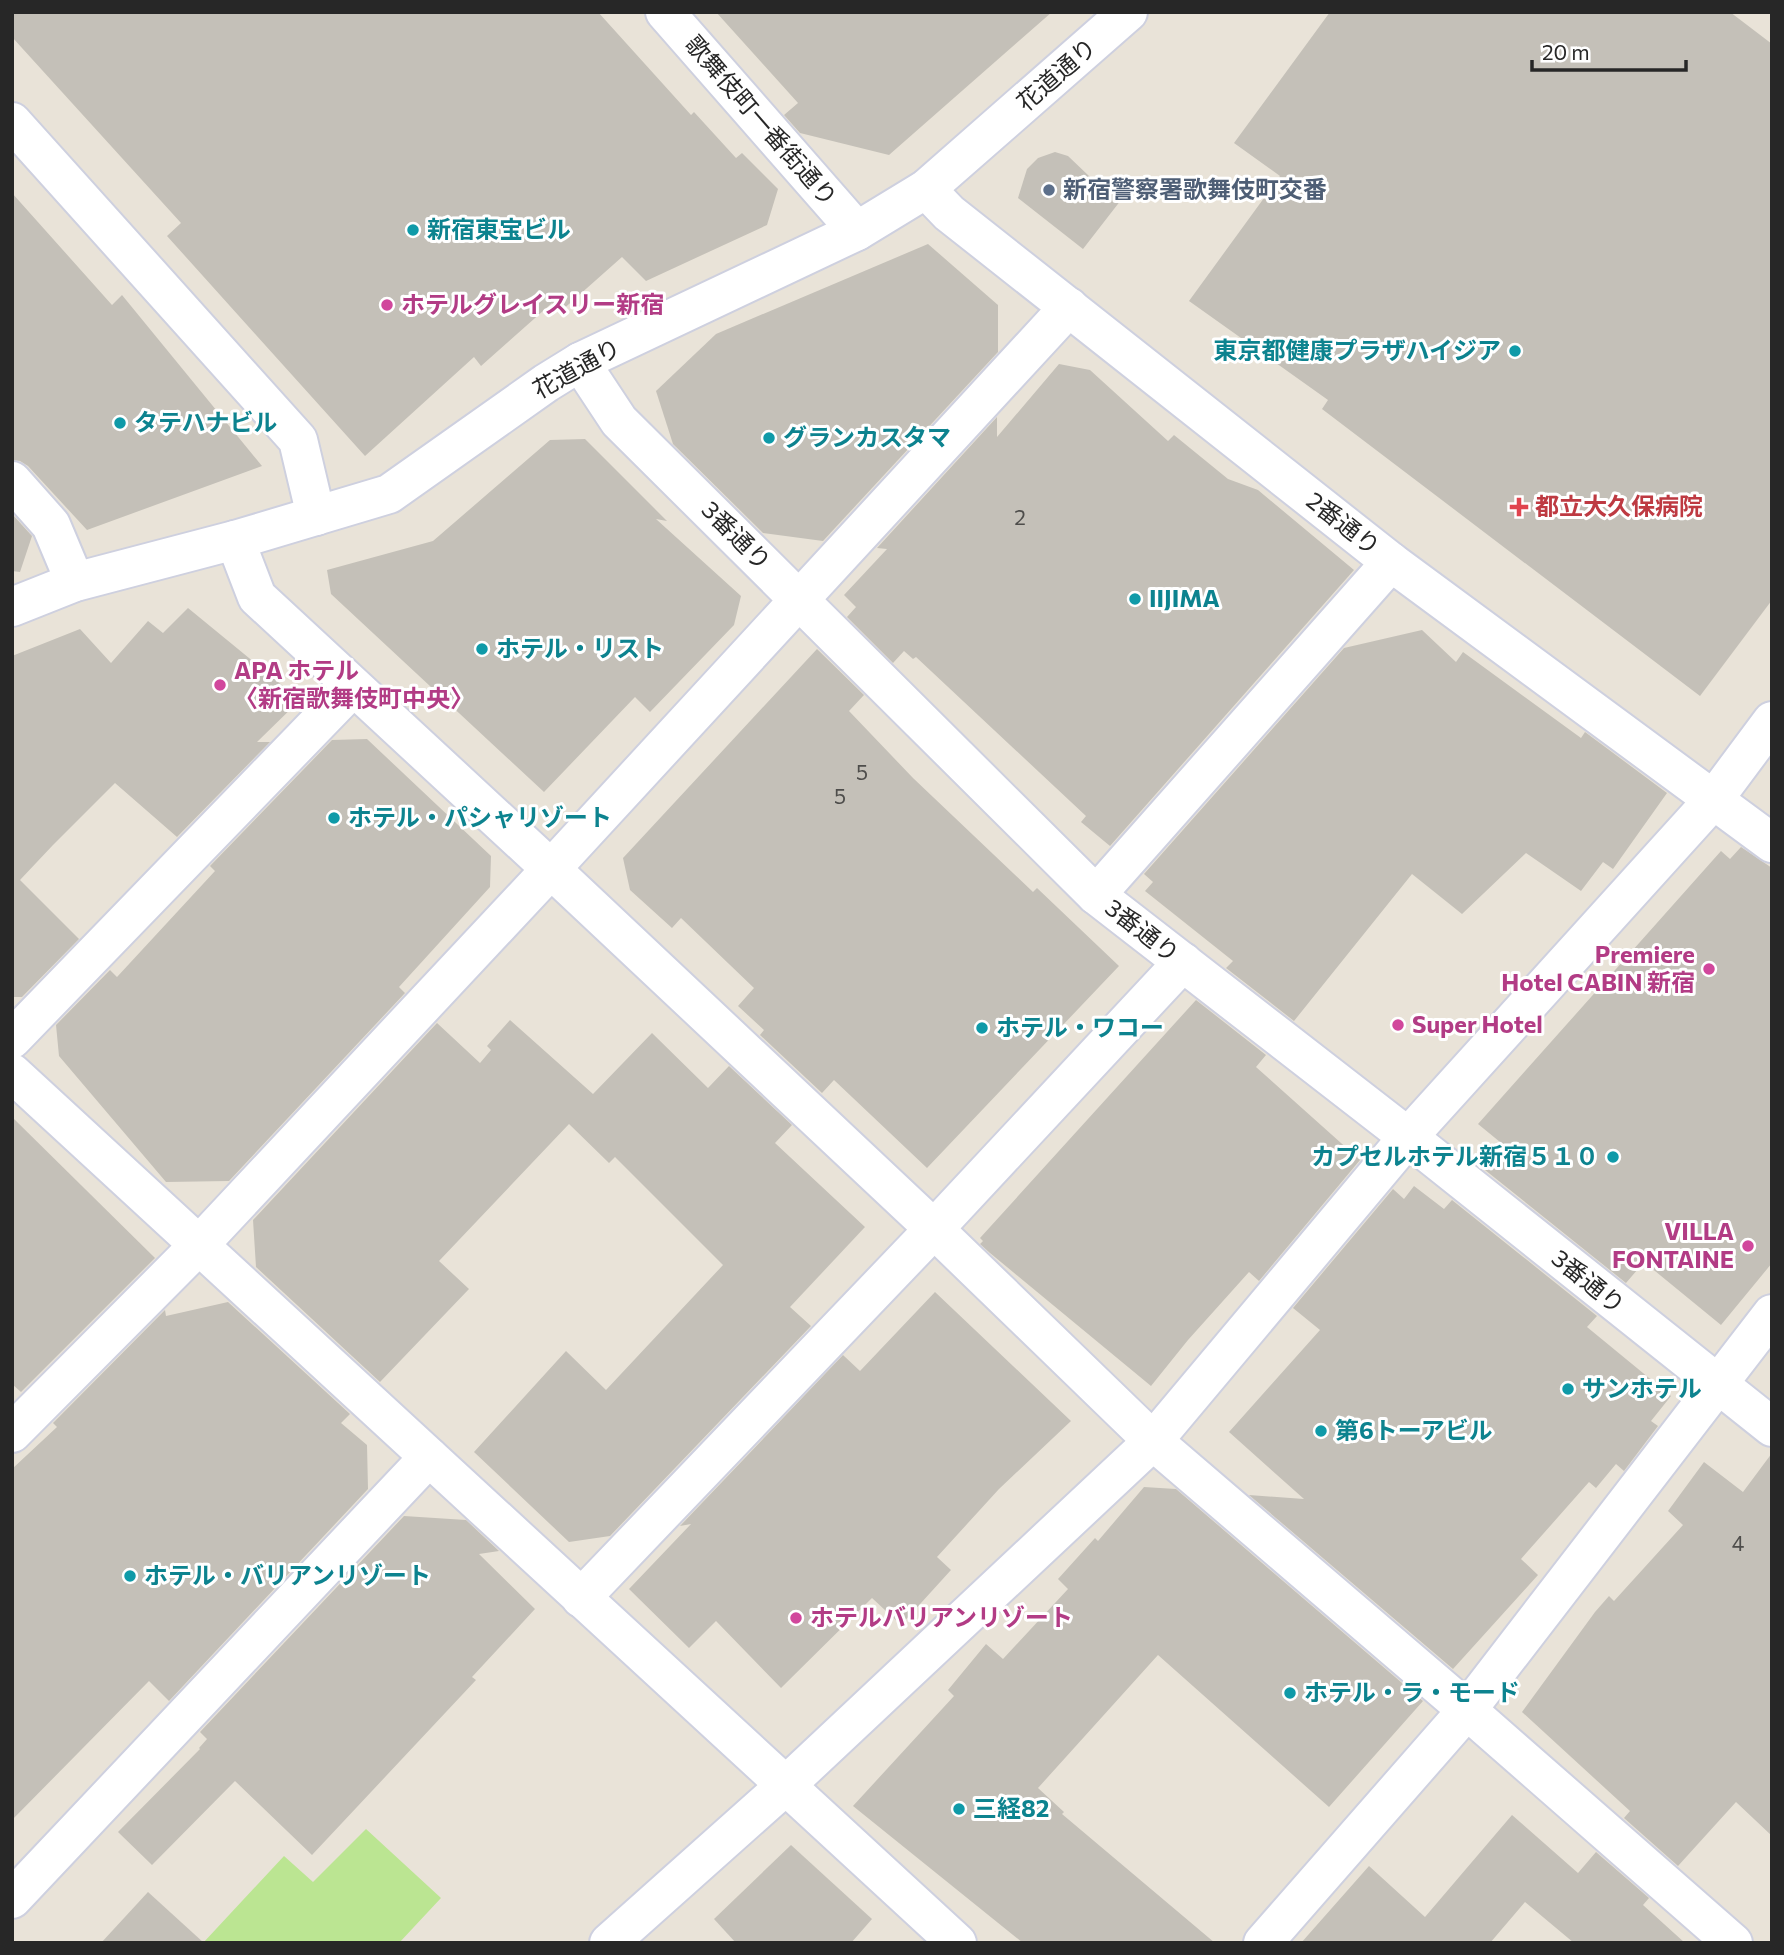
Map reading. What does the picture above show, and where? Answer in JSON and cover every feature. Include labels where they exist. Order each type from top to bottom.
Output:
[{"type":"street","name":"歌舞伎町一番街通り","points":[[665,12],[857,231]]},
{"type":"street","name":"花道通り","points":[[12,607],[75,582],[235,540],[389,494],[580,362],[857,231],[926,189],[1128,12]]},
{"type":"street","points":[[12,122],[298,440],[316,516]]},
{"type":"street","name":"2番通り","points":[[926,189],[949,213],[1391,562],[1772,843]]},
{"type":"street","points":[[12,1433],[199,1245],[551,869],[1069,307]]},
{"type":"street","name":"3番通り","points":[[580,362],[619,421],[1097,895],[1408,1137],[1772,1427]]},
{"type":"street","points":[[12,481],[51,525],[75,582]]},
{"type":"street","points":[[235,540],[257,597],[551,869],[934,1230],[1153,1441],[1733,1943]]},
{"type":"street","points":[[1097,895],[1391,562]]},
{"type":"street","points":[[12,1039],[353,687]]},
{"type":"street","points":[[609,1943],[785,1786],[1153,1441],[1408,1137],[1714,799],[1772,721]]},
{"type":"street","points":[[581,1598],[934,1230],[1183,962]]},
{"type":"street","points":[[12,1073],[957,1943]]},
{"type":"street","points":[[1263,1943],[1467,1710],[1772,1314]]},
{"type":"street","points":[[12,1899],[429,1457]]},
{"type":"green space","points":[[366,1829],[441,1898],[399,1943],[203,1943],[284,1856],[313,1882]]},
{"type":"building","name":"新宿東宝ビル","points":[[12,12],[598,12],[691,115],[694,112],[736,158],[742,153],[778,189],[767,225],[646,281],[622,257],[560,312],[552,303],[481,366],[474,357],[365,456],[167,236],[181,223],[12,37]]},
{"type":"building","points":[[716,12],[1052,12],[889,155],[800,133],[784,115],[798,103]]},
{"type":"building","name":"東京都健康プラザハイジア","points":[[1330,12],[1730,12],[1772,44],[1772,600],[1700,696],[1322,409],[1328,400],[1189,301],[1280,176],[1234,143]]},
{"type":"building","points":[[1055,152],[1068,156],[1121,200],[1083,249],[1018,198],[1027,169],[1038,158]]},
{"type":"building","name":"タテハナビル","points":[[12,193],[112,305],[122,295],[262,466],[87,530],[28,466],[12,460]]},
{"type":"building","points":[[928,244],[998,305],[998,352],[823,541],[763,533],[673,444],[656,391],[716,334]]},
{"type":"building","points":[[1059,364],[1090,370],[1168,441],[1174,435],[1228,479],[1258,490],[1354,570],[1110,846],[1081,822],[1086,816],[916,657],[913,659],[904,651],[893,663],[847,617],[856,607],[844,595],[887,549],[877,548],[997,417],[997,437]]},
{"type":"building","points":[[585,439],[667,521],[656,519],[741,596],[734,625],[650,712],[635,697],[544,792],[331,594],[327,570],[433,541],[550,440]]},
{"type":"building","points":[[12,514],[32,536],[20,572],[12,571]]},
{"type":"building","points":[[188,608],[300,700],[257,742],[270,742],[177,837],[115,783],[53,845],[20,880],[79,939],[22,997],[12,997],[12,656],[80,629],[111,663],[148,621],[163,633]]},
{"type":"building","points":[[1422,630],[1456,662],[1463,652],[1581,738],[1585,732],[1667,793],[1613,869],[1603,862],[1581,891],[1526,853],[1462,914],[1412,874],[1294,1021],[1226,968],[1233,961],[1145,891],[1153,882],[1144,874],[1344,648]]},
{"type":"building","points":[[817,649],[864,695],[849,711],[913,778],[1033,892],[1037,888],[1119,966],[927,1168],[834,1080],[822,1093],[760,1035],[764,1030],[738,1006],[754,988],[681,918],[672,928],[630,890],[623,858]]},
{"type":"building","points":[[367,739],[491,856],[490,887],[399,987],[405,993],[229,1181],[166,1182],[59,1056],[56,1025],[110,970],[117,977],[215,871],[210,866],[332,740]]},
{"type":"building","points":[[1741,847],[1772,868],[1772,1263],[1721,1325],[1644,1262],[1626,1283],[1480,1166],[1500,1142],[1478,1124],[1721,851],[1730,859]]},
{"type":"building","points":[[1196,1000],[1266,1055],[1256,1067],[1360,1160],[1259,1281],[1249,1272],[1151,1386],[990,1253],[980,1244],[983,1241],[980,1238]]},
{"type":"building","points":[[510,1020],[593,1094],[652,1033],[708,1088],[729,1066],[792,1125],[775,1143],[865,1227],[790,1307],[811,1326],[610,1536],[569,1542],[474,1452],[566,1351],[606,1390],[723,1265],[615,1157],[609,1163],[569,1124],[439,1261],[469,1289],[380,1382],[256,1267],[253,1220],[437,1023],[480,1063],[491,1050],[487,1046]]},
{"type":"building","points":[[12,1117],[155,1258],[21,1392],[12,1384]]},
{"type":"building","points":[[1414,1186],[1444,1209],[1452,1200],[1597,1316],[1587,1327],[1671,1396],[1651,1421],[1658,1426],[1624,1471],[1616,1464],[1596,1488],[1589,1482],[1521,1559],[1538,1575],[1453,1669],[1249,1495],[1304,1499],[1229,1432],[1320,1330],[1293,1308],[1393,1189],[1404,1199]]},
{"type":"building","points":[[935,1292],[1071,1421],[999,1489],[937,1557],[951,1570],[901,1625],[872,1598],[781,1688],[716,1621],[689,1648],[629,1589],[691,1524],[680,1526],[843,1355],[860,1371]]},
{"type":"building","points":[[228,1302],[350,1414],[341,1423],[367,1445],[368,1489],[169,1701],[149,1681],[12,1820],[12,1469],[57,1427],[53,1423],[165,1310],[166,1316]]},
{"type":"building","points":[[1772,1453],[1772,1836],[1736,1802],[1678,1866],[1624,1818],[1630,1811],[1522,1712],[1595,1612],[1609,1596],[1614,1601],[1683,1525],[1668,1511],[1704,1462],[1743,1492]]},
{"type":"building","points":[[1144,1487],[1176,1489],[1423,1701],[1329,1807],[1158,1655],[1038,1788],[1064,1812],[1062,1814],[1215,1943],[1023,1943],[853,1806],[954,1696],[948,1690],[986,1644],[1003,1659],[1068,1589],[1058,1579],[1095,1538],[1098,1541]]},
{"type":"building","points":[[404,1516],[466,1520],[499,1551],[479,1554],[535,1609],[472,1677],[476,1680],[312,1855],[235,1781],[152,1865],[118,1832],[200,1749],[207,1739],[200,1732]]},
{"type":"building","points":[[1512,1815],[1578,1873],[1596,1852],[1649,1898],[1643,1905],[1685,1943],[1574,1943],[1525,1902],[1490,1943],[1301,1943],[1369,1866],[1425,1917]]},
{"type":"building","points":[[791,1845],[872,1919],[851,1943],[736,1943],[714,1919]]},
{"type":"building","points":[[148,1892],[204,1943],[101,1943]]},
{"type":"place","name":"新宿警察署歌舞伎町交番","points":[[1049,190]]},
{"type":"place","name":"新宿東宝ビル","points":[[413,230]]},
{"type":"place","name":"ホテルグレイスリー新宿","points":[[387,305]]},
{"type":"place","name":"東京都健康プラザハイジア","points":[[1515,351]]},
{"type":"place","name":"タテハナビル","points":[[120,423]]},
{"type":"place","name":"グランカスタマ","points":[[769,438]]},
{"type":"place","name":"都立大久保病院","points":[[1519,507]]},
{"type":"place","name":"IIJIMA","points":[[1135,599]]},
{"type":"place","name":"ホテル・リスト","points":[[482,649]]},
{"type":"place","name":"APA ホテル 〈新宿歌舞伎町中央〉","points":[[220,685]]},
{"type":"place","name":"ホテル・パシャリゾート","points":[[334,818]]},
{"type":"place","name":"Premiere Hotel CABIN 新宿","points":[[1709,969]]},
{"type":"place","name":"Super Hotel","points":[[1398,1025]]},
{"type":"place","name":"ホテル・ワコー","points":[[982,1028]]},
{"type":"place","name":"カプセルホテル新宿５１０","points":[[1613,1157]]},
{"type":"place","name":"VILLA FONTAINE","points":[[1748,1246]]},
{"type":"place","name":"サンホテル","points":[[1568,1389]]},
{"type":"place","name":"第6トーアビル","points":[[1321,1431]]},
{"type":"place","name":"ホテル・バリアンリゾート","points":[[130,1576]]},
{"type":"place","name":"ホテルバリアンリゾート","points":[[796,1618]]},
{"type":"place","name":"ホテル・ラ・モード","points":[[1290,1693]]},
{"type":"place","name":"三経82","points":[[959,1809]]}]
